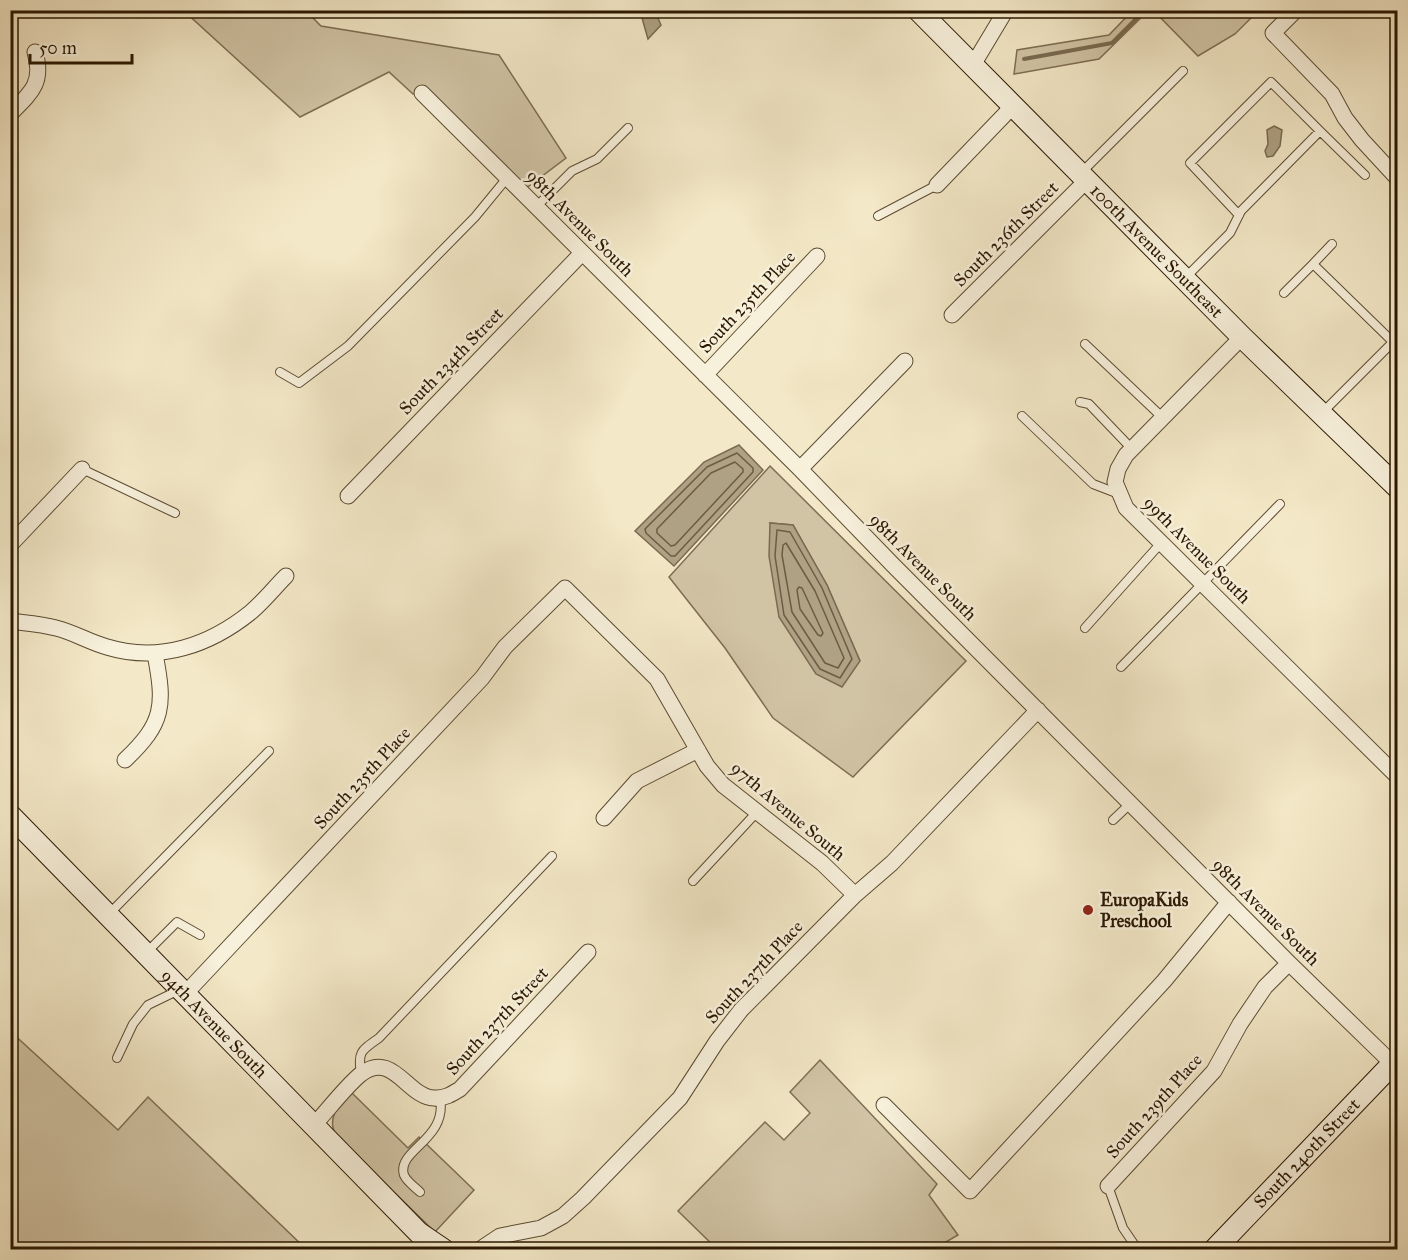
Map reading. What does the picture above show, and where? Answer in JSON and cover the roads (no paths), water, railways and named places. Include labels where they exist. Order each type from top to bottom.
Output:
[{"type":"street","name":"100th Avenue Southeast","points":[[918,10],[1242,337],[1392,480]]},
{"type":"street","points":[[973,65],[1006,10]]},
{"type":"street","points":[[1296,10],[1273,33],[1332,94],[1345,118],[1362,140],[1398,179]]},
{"type":"street","points":[[10,114],[29,95],[36,83],[39,67],[35,52]]},
{"type":"street","name":"98th Avenue South","points":[[422,93],[800,469],[1289,963],[1396,1064]]},
{"type":"street","points":[[937,185],[1013,106]]},
{"type":"street","name":"South 236th Street","points":[[952,315],[1083,177]]},
{"type":"street","name":"South 234th Street","points":[[348,496],[582,253]]},
{"type":"street","name":"South 235th Place","points":[[705,375],[817,256]]},
{"type":"street","name":"99th Avenue South","points":[[1242,337],[1132,448],[1118,469],[1115,482],[1126,508],[1398,777]]},
{"type":"street","points":[[800,469],[905,361]]},
{"type":"street","points":[[10,545],[82,469]]},
{"type":"street","points":[[10,621],[56,628],[108,648],[155,654],[178,651],[228,628],[253,610],[286,576]]},
{"type":"street","name":"South 235th Place","points":[[183,991],[482,678],[505,647],[566,588]]},
{"type":"street","name":"97th Avenue South","points":[[566,588],[657,679],[707,766],[723,785],[822,863],[855,895]]},
{"type":"street","points":[[124,760],[148,736],[157,722],[161,686],[155,654]]},
{"type":"street","name":"South 237th Place","points":[[486,1247],[500,1236],[541,1228],[563,1216],[583,1198],[680,1098],[717,1041],[741,1010],[855,895],[892,863],[1038,710]]},
{"type":"street","points":[[604,818],[637,781],[698,750]]},
{"type":"street","name":"94th Avenue South","points":[[10,815],[314,1125],[424,1241],[444,1250]]},
{"type":"street","points":[[884,1105],[969,1191],[1164,981],[1229,902]]},
{"type":"street","name":"South 237th Street","points":[[361,1074],[372,1069],[384,1068],[394,1072],[420,1093],[432,1098],[447,1097],[460,1089],[588,952]]},
{"type":"street","name":"South 239th Place","points":[[1108,1186],[1214,1071],[1265,987],[1289,963]]},
{"type":"street","name":"South 240th Street","points":[[1214,1250],[1396,1064]]},
{"type":"street","points":[[314,1125],[361,1074]]},
{"type":"lane","points":[[1083,177],[1183,71]]},
{"type":"lane","points":[[1239,215],[1190,164],[1271,82],[1365,175]]},
{"type":"lane","points":[[536,207],[572,171],[597,159],[628,128]]},
{"type":"lane","points":[[1184,279],[1230,233],[1239,215],[1320,131]]},
{"type":"lane","points":[[280,372],[300,382],[348,346],[475,217],[507,178]]},
{"type":"lane","points":[[878,216],[937,185]]},
{"type":"lane","points":[[1284,293],[1332,244]]},
{"type":"lane","points":[[1313,264],[1395,345],[1321,414]]},
{"type":"lane","points":[[1085,344],[1162,417]]},
{"type":"lane","points":[[1080,402],[1089,404],[1132,448]]},
{"type":"lane","points":[[1023,416],[1092,484],[1120,494]]},
{"type":"lane","points":[[82,469],[175,513]]},
{"type":"lane","points":[[1121,667],[1280,504]]},
{"type":"lane","points":[[1085,628],[1161,543]]},
{"type":"lane","points":[[108,915],[269,751]]},
{"type":"lane","points":[[1113,820],[1131,803]]},
{"type":"lane","points":[[693,881],[757,812]]},
{"type":"lane","points":[[361,1074],[359,1056],[363,1049],[379,1038],[552,856]]},
{"type":"lane","points":[[146,953],[177,921],[200,935]]},
{"type":"lane","points":[[117,1058],[132,1024],[148,1005],[183,991]]},
{"type":"lane","points":[[420,1192],[406,1179],[404,1165],[408,1157],[436,1127],[441,1113],[440,1098]]},
{"type":"lane","points":[[1108,1186],[1123,1228],[1138,1250]]},
{"type":"water","points":[[640,11],[655,11],[661,25],[648,39]]},
{"type":"water","points":[[1274,126],[1282,130],[1280,146],[1273,156],[1267,157],[1265,151],[1268,144],[1267,130]]},
{"type":"water","points":[[739,445],[763,470],[674,566],[635,531],[704,462]]},
{"type":"water","points":[[770,523],[793,525],[827,585],[860,661],[842,687],[816,674],[779,617],[769,556]]},
{"type":"waterway","points":[[1024,59],[1112,43],[1145,10]]},
{"type":"place","name":"EuropaKids Preschool","points":[[1088,910]]}]
